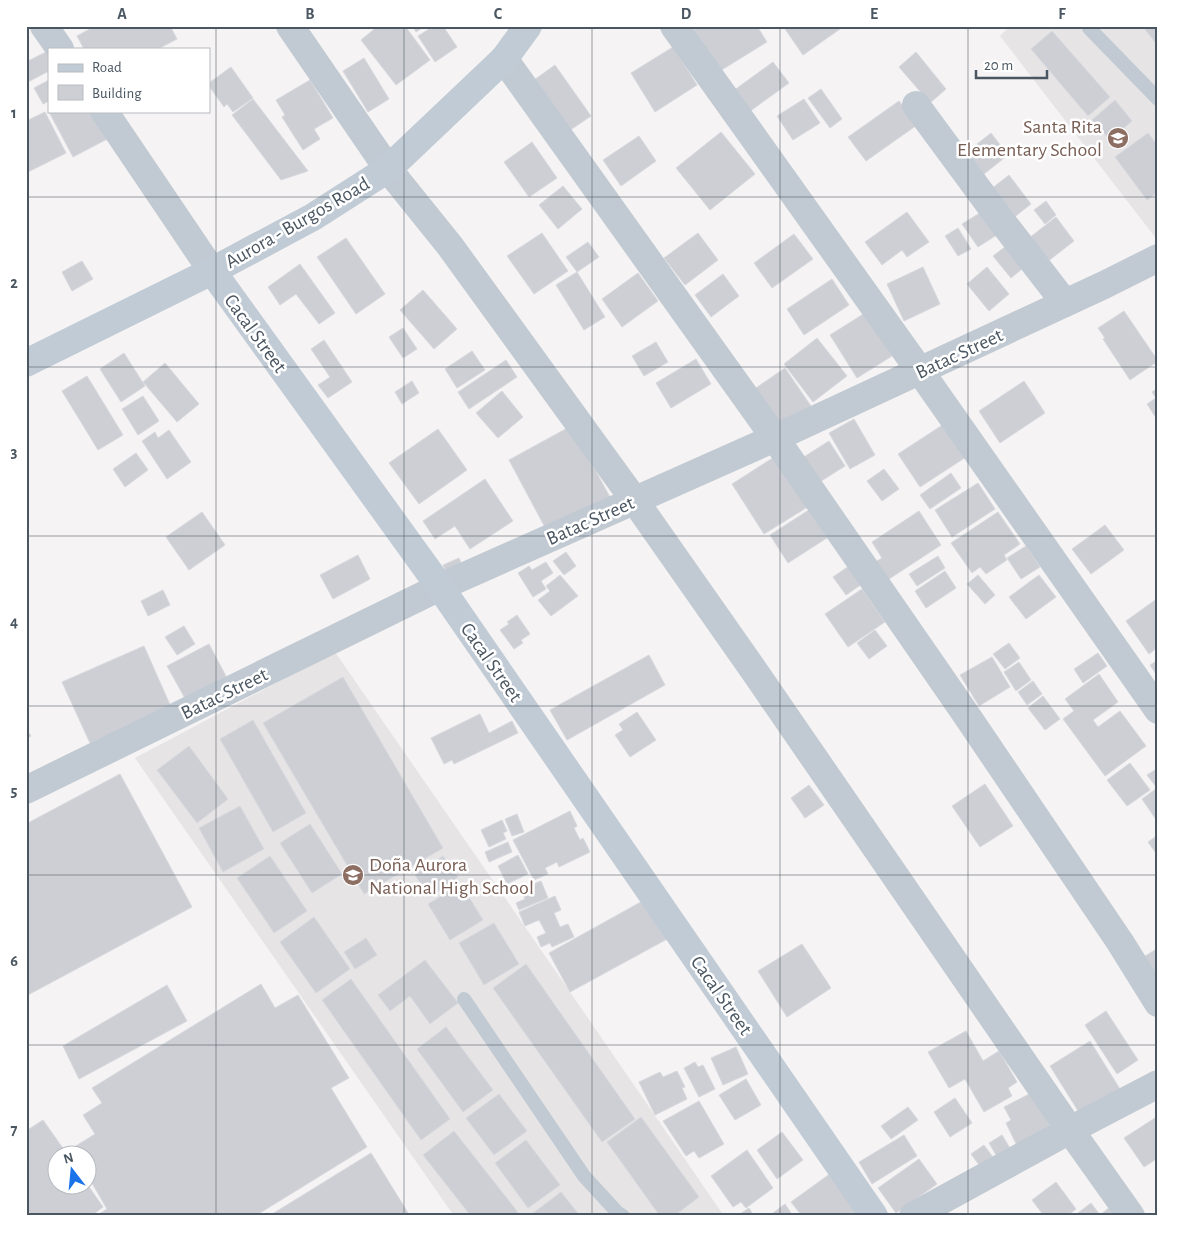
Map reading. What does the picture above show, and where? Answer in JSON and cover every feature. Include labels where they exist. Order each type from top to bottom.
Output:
[{"type":"street","points":[[44,26],[59,48]]},
{"type":"street","points":[[290,26],[388,169],[450,246],[635,501],[1131,1216]]},
{"type":"street","name":"Aurora - Burgos Road","points":[[26,363],[212,272],[314,216],[388,169],[504,59],[528,26]]},
{"type":"street","points":[[674,26],[920,371],[1158,710]]},
{"type":"street","points":[[504,59],[775,438],[1120,942],[1158,1003]]},
{"type":"street","points":[[916,105],[1065,303]]},
{"type":"street","name":"Cacal Street","points":[[105,112],[212,272],[440,587],[874,1216]]},
{"type":"street","name":"Batac Street","points":[[26,790],[440,587],[775,438],[1158,258]]},
{"type":"street","points":[[913,1216],[1158,1084]]},
{"type":"lane","points":[[1089,28],[1158,99]]},
{"type":"lane","points":[[464,999],[584,1176],[617,1212],[623,1216]]},
{"type":"shaded area","name":"Santa Rita Elementary School","points":[[1010,26],[1158,26],[1158,241],[1000,36]]},
{"type":"shaded area","name":"Doña Aurora National High School","points":[[335,652],[724,1216],[454,1216],[135,758]]},
{"type":"building","points":[[95,26],[115,26],[115,28],[119,26],[170,26],[177,39],[160,48],[83,48],[77,36]]},
{"type":"building","points":[[378,26],[405,26],[430,60],[396,85],[361,40]]},
{"type":"building","points":[[413,26],[425,26],[416,32]]},
{"type":"building","points":[[434,26],[443,26],[457,47],[435,62],[418,36]]},
{"type":"building","points":[[699,26],[757,26],[767,42],[720,71],[694,30]]},
{"type":"building","points":[[783,26],[839,26],[840,29],[803,55]]},
{"type":"building","points":[[1146,26],[1158,26],[1158,46],[1144,28]]},
{"type":"building","points":[[1052,31],[1110,97],[1088,116],[1031,49]]},
{"type":"building","points":[[673,47],[697,85],[655,112],[631,73]]},
{"type":"building","points":[[46,52],[48,55],[48,72],[26,83],[26,62]]},
{"type":"building","points":[[916,52],[946,89],[930,103],[899,67]]},
{"type":"building","points":[[364,58],[389,99],[368,112],[343,71]]},
{"type":"building","points":[[773,62],[789,83],[749,112],[733,91]]},
{"type":"building","points":[[555,65],[591,116],[563,135],[527,85]]},
{"type":"building","points":[[231,67],[253,98],[233,112],[227,104],[224,107],[210,87],[210,82]]},
{"type":"building","points":[[310,80],[333,118],[314,129],[320,139],[303,150],[282,117],[285,115],[276,100]]},
{"type":"building","points":[[48,81],[48,102],[43,104],[34,88]]},
{"type":"building","points":[[821,89],[842,119],[830,128],[808,98]]},
{"type":"building","points":[[253,99],[308,171],[281,180],[232,115]]},
{"type":"building","points":[[804,99],[820,123],[793,140],[777,116]]},
{"type":"building","points":[[1115,100],[1132,121],[1110,140],[1092,120]]},
{"type":"building","points":[[899,101],[917,125],[866,161],[848,137]]},
{"type":"building","points":[[45,112],[66,153],[28,172],[26,167],[26,121]]},
{"type":"building","points":[[49,112],[98,112],[111,137],[73,157]]},
{"type":"building","points":[[721,132],[755,174],[710,210],[676,168]]},
{"type":"building","points":[[991,133],[1008,155],[984,174],[967,152]]},
{"type":"building","points":[[1148,133],[1158,146],[1158,192],[1147,200],[1115,157]]},
{"type":"building","points":[[639,136],[656,161],[621,186],[603,160]]},
{"type":"building","points":[[532,142],[557,178],[529,197],[504,162]]},
{"type":"building","points":[[1009,175],[1031,204],[1008,222],[986,193]]},
{"type":"building","points":[[563,186],[582,209],[558,229],[539,205]]},
{"type":"building","points":[[1046,201],[1056,215],[1045,224],[1034,210]]},
{"type":"building","points":[[988,208],[1003,231],[978,247],[962,224]]},
{"type":"building","points":[[907,212],[929,242],[907,257],[902,250],[882,265],[865,242]]},
{"type":"building","points":[[1056,217],[1074,241],[1042,266],[1024,242]]},
{"type":"building","points":[[958,228],[971,249],[958,256],[945,236]]},
{"type":"building","points":[[542,233],[568,271],[534,294],[507,256]]},
{"type":"building","points":[[698,233],[718,260],[685,285],[664,258]]},
{"type":"building","points":[[794,234],[813,259],[772,288],[754,263]]},
{"type":"building","points":[[346,238],[385,294],[356,314],[317,257]]},
{"type":"building","points":[[588,242],[599,257],[577,272],[566,257]]},
{"type":"building","points":[[1010,243],[1028,264],[1011,278],[993,256]]},
{"type":"building","points":[[82,261],[93,279],[72,291],[62,272]]},
{"type":"building","points":[[300,264],[335,313],[319,324],[296,294],[280,305],[268,287]]},
{"type":"building","points":[[923,267],[940,304],[904,321],[887,284]]},
{"type":"building","points":[[987,267],[1009,294],[989,311],[967,284]]},
{"type":"building","points":[[577,272],[605,317],[584,330],[556,285]]},
{"type":"building","points":[[638,273],[658,301],[622,327],[602,299]]},
{"type":"building","points":[[723,274],[739,296],[711,317],[695,295]]},
{"type":"building","points":[[832,279],[849,305],[804,335],[787,309]]},
{"type":"building","points":[[423,290],[457,329],[434,349],[400,310]]},
{"type":"building","points":[[1124,311],[1158,361],[1130,380],[1103,339],[1105,338],[1098,328]]},
{"type":"building","points":[[865,313],[892,356],[857,378],[830,335]]},
{"type":"building","points":[[403,328],[417,349],[403,358],[389,337]]},
{"type":"building","points":[[817,338],[847,376],[813,402],[784,364]]},
{"type":"building","points":[[324,340],[352,382],[328,398],[318,385],[330,377],[311,349]]},
{"type":"building","points":[[656,342],[668,362],[644,376],[632,356]]},
{"type":"building","points":[[472,351],[485,370],[457,388],[445,369]]},
{"type":"building","points":[[124,353],[145,386],[121,402],[100,369]]},
{"type":"building","points":[[696,359],[711,384],[671,408],[656,383]]},
{"type":"building","points":[[506,360],[517,377],[469,409],[458,392]]},
{"type":"building","points":[[165,363],[199,404],[177,422],[143,382]]},
{"type":"building","points":[[785,368],[813,409],[782,431],[753,390]]},
{"type":"building","points":[[87,376],[123,435],[98,450],[62,391]]},
{"type":"building","points":[[412,381],[419,393],[402,404],[395,392]]},
{"type":"building","points":[[1024,381],[1045,413],[1000,443],[979,411]]},
{"type":"building","points":[[1158,388],[1158,421],[1147,404],[1156,398],[1152,392]]},
{"type":"building","points":[[502,391],[523,417],[498,438],[476,413]]},
{"type":"building","points":[[143,396],[159,421],[138,435],[122,409]]},
{"type":"building","points":[[854,419],[875,455],[850,469],[829,433]]},
{"type":"building","points":[[944,424],[966,457],[920,487],[898,454]]},
{"type":"building","points":[[571,426],[611,499],[548,533],[509,460]]},
{"type":"building","points":[[438,429],[467,470],[419,504],[389,463]]},
{"type":"building","points":[[169,430],[191,462],[167,479],[142,441],[155,432],[158,438]]},
{"type":"building","points":[[829,441],[845,466],[815,485],[799,460]]},
{"type":"building","points":[[782,452],[814,503],[764,534],[732,484]]},
{"type":"building","points":[[136,453],[148,470],[125,487],[113,469]]},
{"type":"building","points":[[884,469],[899,489],[882,501],[867,481]]},
{"type":"building","points":[[951,473],[961,488],[930,509],[920,495]]},
{"type":"building","points":[[485,479],[513,521],[470,549],[455,526],[435,539],[423,521]]},
{"type":"building","points":[[978,483],[995,509],[952,537],[935,510]]},
{"type":"building","points":[[815,506],[833,534],[788,563],[770,535]]},
{"type":"building","points":[[919,511],[941,545],[886,581],[874,563],[882,558],[872,542]]},
{"type":"building","points":[[202,512],[225,545],[189,570],[166,537]]},
{"type":"building","points":[[998,512],[1020,544],[1004,555],[1007,560],[986,574],[980,567],[972,573],[951,543]]},
{"type":"building","points":[[1105,525],[1124,550],[1091,574],[1072,549]]},
{"type":"building","points":[[1026,546],[1040,567],[1021,579],[1007,558]]},
{"type":"building","points":[[566,552],[576,566],[564,575],[553,561]]},
{"type":"building","points":[[358,555],[370,579],[333,599],[320,575]]},
{"type":"building","points":[[938,556],[945,568],[917,586],[909,574]]},
{"type":"building","points":[[459,558],[466,573],[450,580],[443,565]]},
{"type":"building","points":[[546,562],[553,573],[541,581],[546,589],[533,597],[518,573],[529,566],[532,570]]},
{"type":"building","points":[[849,566],[862,584],[846,595],[833,577]]},
{"type":"building","points":[[945,571],[956,588],[926,608],[915,591]]},
{"type":"building","points":[[560,575],[578,596],[551,616],[538,600],[550,591],[546,586]]},
{"type":"building","points":[[978,575],[995,595],[985,604],[967,584]]},
{"type":"building","points":[[1039,575],[1056,597],[1026,619],[1009,597]]},
{"type":"building","points":[[862,589],[885,622],[848,647],[825,614]]},
{"type":"building","points":[[163,590],[170,605],[148,616],[141,601]]},
{"type":"building","points":[[1158,598],[1158,647],[1149,654],[1126,621]]},
{"type":"building","points":[[517,615],[530,634],[521,640],[523,643],[514,649],[500,630]]},
{"type":"building","points":[[184,626],[195,644],[177,655],[165,637]]},
{"type":"building","points":[[875,630],[887,646],[869,659],[857,643]]},
{"type":"building","points":[[1009,643],[1020,658],[1005,669],[993,654]]},
{"type":"building","points":[[209,644],[228,680],[187,702],[167,666]]},
{"type":"building","points":[[144,646],[171,707],[90,743],[62,682]]},
{"type":"building","points":[[1098,653],[1107,666],[1083,683],[1074,669]]},
{"type":"building","points":[[649,655],[665,685],[567,740],[550,710]]},
{"type":"building","points":[[992,657],[1010,687],[979,706],[960,675]]},
{"type":"building","points":[[1158,660],[1158,677],[1150,665]]},
{"type":"building","points":[[1019,662],[1031,680],[1016,691],[1004,672]]},
{"type":"building","points":[[1099,674],[1118,702],[1093,720],[1098,727],[1120,711],[1146,746],[1105,776],[1063,719],[1074,711],[1065,699]]},
{"type":"building","points":[[343,677],[443,848],[364,894],[263,723]]},
{"type":"building","points":[[1033,681],[1042,694],[1027,705],[1018,692]]},
{"type":"building","points":[[1043,696],[1060,719],[1045,730],[1028,708]]},
{"type":"building","points":[[637,712],[656,740],[630,757],[615,735],[623,730],[619,724]]},
{"type":"building","points":[[480,714],[489,733],[512,721],[518,733],[454,764],[452,760],[444,764],[431,738]]},
{"type":"building","points":[[253,720],[306,813],[273,832],[220,739]]},
{"type":"building","points":[[26,729],[31,736],[26,739]]},
{"type":"building","points":[[189,746],[228,799],[197,823],[157,770]]},
{"type":"building","points":[[1130,763],[1150,790],[1127,806],[1107,780]]},
{"type":"building","points":[[1158,768],[1157,821],[1142,799],[1157,788],[1147,775]]},
{"type":"building","points":[[120,774],[192,907],[26,996],[26,824]]},
{"type":"building","points":[[985,784],[1013,826],[980,847],[952,806]]},
{"type":"building","points":[[809,785],[824,805],[805,818],[791,798]]},
{"type":"building","points":[[240,806],[264,849],[223,872],[199,828]]},
{"type":"building","points":[[570,811],[577,826],[574,828],[580,840],[583,838],[590,852],[559,867],[557,862],[545,868],[548,874],[534,880],[513,840]]},
{"type":"building","points":[[517,814],[524,832],[512,836],[505,819]]},
{"type":"building","points":[[502,820],[507,831],[503,833],[506,839],[489,847],[481,830]]},
{"type":"building","points":[[310,824],[342,874],[312,893],[280,843]]},
{"type":"building","points":[[1158,835],[1158,856],[1148,842]]},
{"type":"building","points":[[508,842],[512,852],[489,862],[485,852]]},
{"type":"building","points":[[518,855],[528,874],[507,884],[498,866]]},
{"type":"building","points":[[270,856],[307,911],[274,933],[237,878]]},
{"type":"building","points":[[443,856],[458,877],[430,897],[415,875]]},
{"type":"building","points":[[541,881],[548,898],[519,910],[516,903],[525,899],[521,889]]},
{"type":"building","points":[[461,884],[483,920],[450,940],[428,904]]},
{"type":"building","points":[[555,896],[561,910],[554,913],[560,927],[568,924],[574,937],[552,947],[550,943],[541,947],[537,937],[546,933],[539,920],[525,926],[519,912]]},
{"type":"building","points":[[648,898],[669,938],[570,992],[549,953]]},
{"type":"building","points":[[314,917],[350,969],[316,993],[280,942]]},
{"type":"building","points":[[494,923],[519,964],[484,985],[459,943]]},
{"type":"building","points":[[366,938],[377,955],[355,969],[344,952]]},
{"type":"building","points":[[802,944],[831,988],[787,1017],[758,971]]},
{"type":"building","points":[[1158,948],[1158,978],[1142,958]]},
{"type":"building","points":[[425,960],[458,1003],[430,1024],[410,996],[390,1011],[378,995]]},
{"type":"building","points":[[526,964],[635,1119],[602,1142],[493,988]]},
{"type":"building","points":[[351,979],[450,1119],[421,1140],[322,1000]]},
{"type":"building","points":[[261,984],[275,1008],[298,995],[349,1078],[331,1088],[367,1147],[255,1216],[96,1216],[107,1209],[98,1193],[98,1144],[79,1144],[95,1134],[83,1115],[102,1103],[92,1088]]},
{"type":"building","points":[[167,985],[187,1021],[79,1079],[63,1046]]},
{"type":"building","points":[[1106,1011],[1138,1060],[1117,1074],[1085,1025]]},
{"type":"building","points":[[446,1027],[493,1090],[463,1112],[417,1049]]},
{"type":"building","points":[[966,1031],[983,1061],[999,1051],[1017,1082],[1008,1088],[1012,1096],[984,1112],[965,1079],[949,1088],[928,1052]]},
{"type":"building","points":[[1090,1041],[1120,1089],[1080,1114],[1050,1066]]},
{"type":"building","points":[[736,1047],[748,1074],[723,1085],[711,1058]]},
{"type":"building","points":[[695,1062],[698,1067],[703,1065],[715,1089],[699,1097],[684,1068]]},
{"type":"building","points":[[677,1071],[685,1087],[682,1088],[687,1099],[655,1115],[639,1082],[660,1072],[663,1077]]},
{"type":"building","points":[[746,1079],[761,1105],[735,1120],[719,1095]]},
{"type":"building","points":[[1039,1089],[1056,1122],[1045,1128],[1049,1136],[1019,1150],[1006,1123],[1011,1120],[1004,1107]]},
{"type":"building","points":[[499,1094],[527,1131],[494,1155],[466,1118]]},
{"type":"building","points":[[955,1098],[972,1123],[950,1137],[934,1112]]},
{"type":"building","points":[[699,1101],[724,1144],[699,1158],[694,1151],[686,1156],[663,1121]]},
{"type":"building","points":[[908,1107],[918,1120],[891,1139],[881,1126]]},
{"type":"building","points":[[1158,1116],[1158,1158],[1144,1167],[1124,1138]]},
{"type":"building","points":[[641,1117],[699,1197],[674,1216],[660,1216],[607,1142]]},
{"type":"building","points":[[43,1120],[60,1144],[48,1144],[48,1194],[94,1194],[103,1207],[91,1216],[32,1216],[26,1208],[26,1131]]},
{"type":"building","points":[[454,1131],[520,1215],[471,1216],[423,1155]]},
{"type":"building","points":[[782,1132],[803,1160],[777,1179],[757,1150]]},
{"type":"building","points":[[904,1135],[917,1156],[872,1184],[859,1162]]},
{"type":"building","points":[[1002,1135],[1013,1153],[999,1160],[989,1143]]},
{"type":"building","points":[[526,1140],[560,1185],[528,1208],[495,1163]]},
{"type":"building","points":[[984,1145],[995,1160],[982,1169],[971,1154]]},
{"type":"building","points":[[747,1150],[773,1188],[746,1208],[741,1202],[733,1207],[711,1176]]},
{"type":"building","points":[[371,1153],[410,1216],[269,1216]]},
{"type":"building","points":[[919,1159],[937,1184],[896,1213],[878,1188]]},
{"type":"building","points":[[831,1173],[863,1216],[802,1216],[791,1202]]},
{"type":"building","points":[[1056,1182],[1076,1209],[1067,1216],[1044,1216],[1032,1200]]},
{"type":"building","points":[[561,1192],[580,1216],[533,1216],[532,1214]]},
{"type":"building","points":[[1091,1203],[1100,1215],[1110,1207],[1116,1216],[1074,1216]]},
{"type":"building","points":[[785,1204],[793,1216],[769,1216]]},
{"type":"building","points":[[749,1208],[754,1216],[737,1216]]},
{"type":"place","name":"Santa Rita Elementary School","points":[[1118,138]]},
{"type":"place","name":"Doña Aurora National High School","points":[[353,875]]}]
